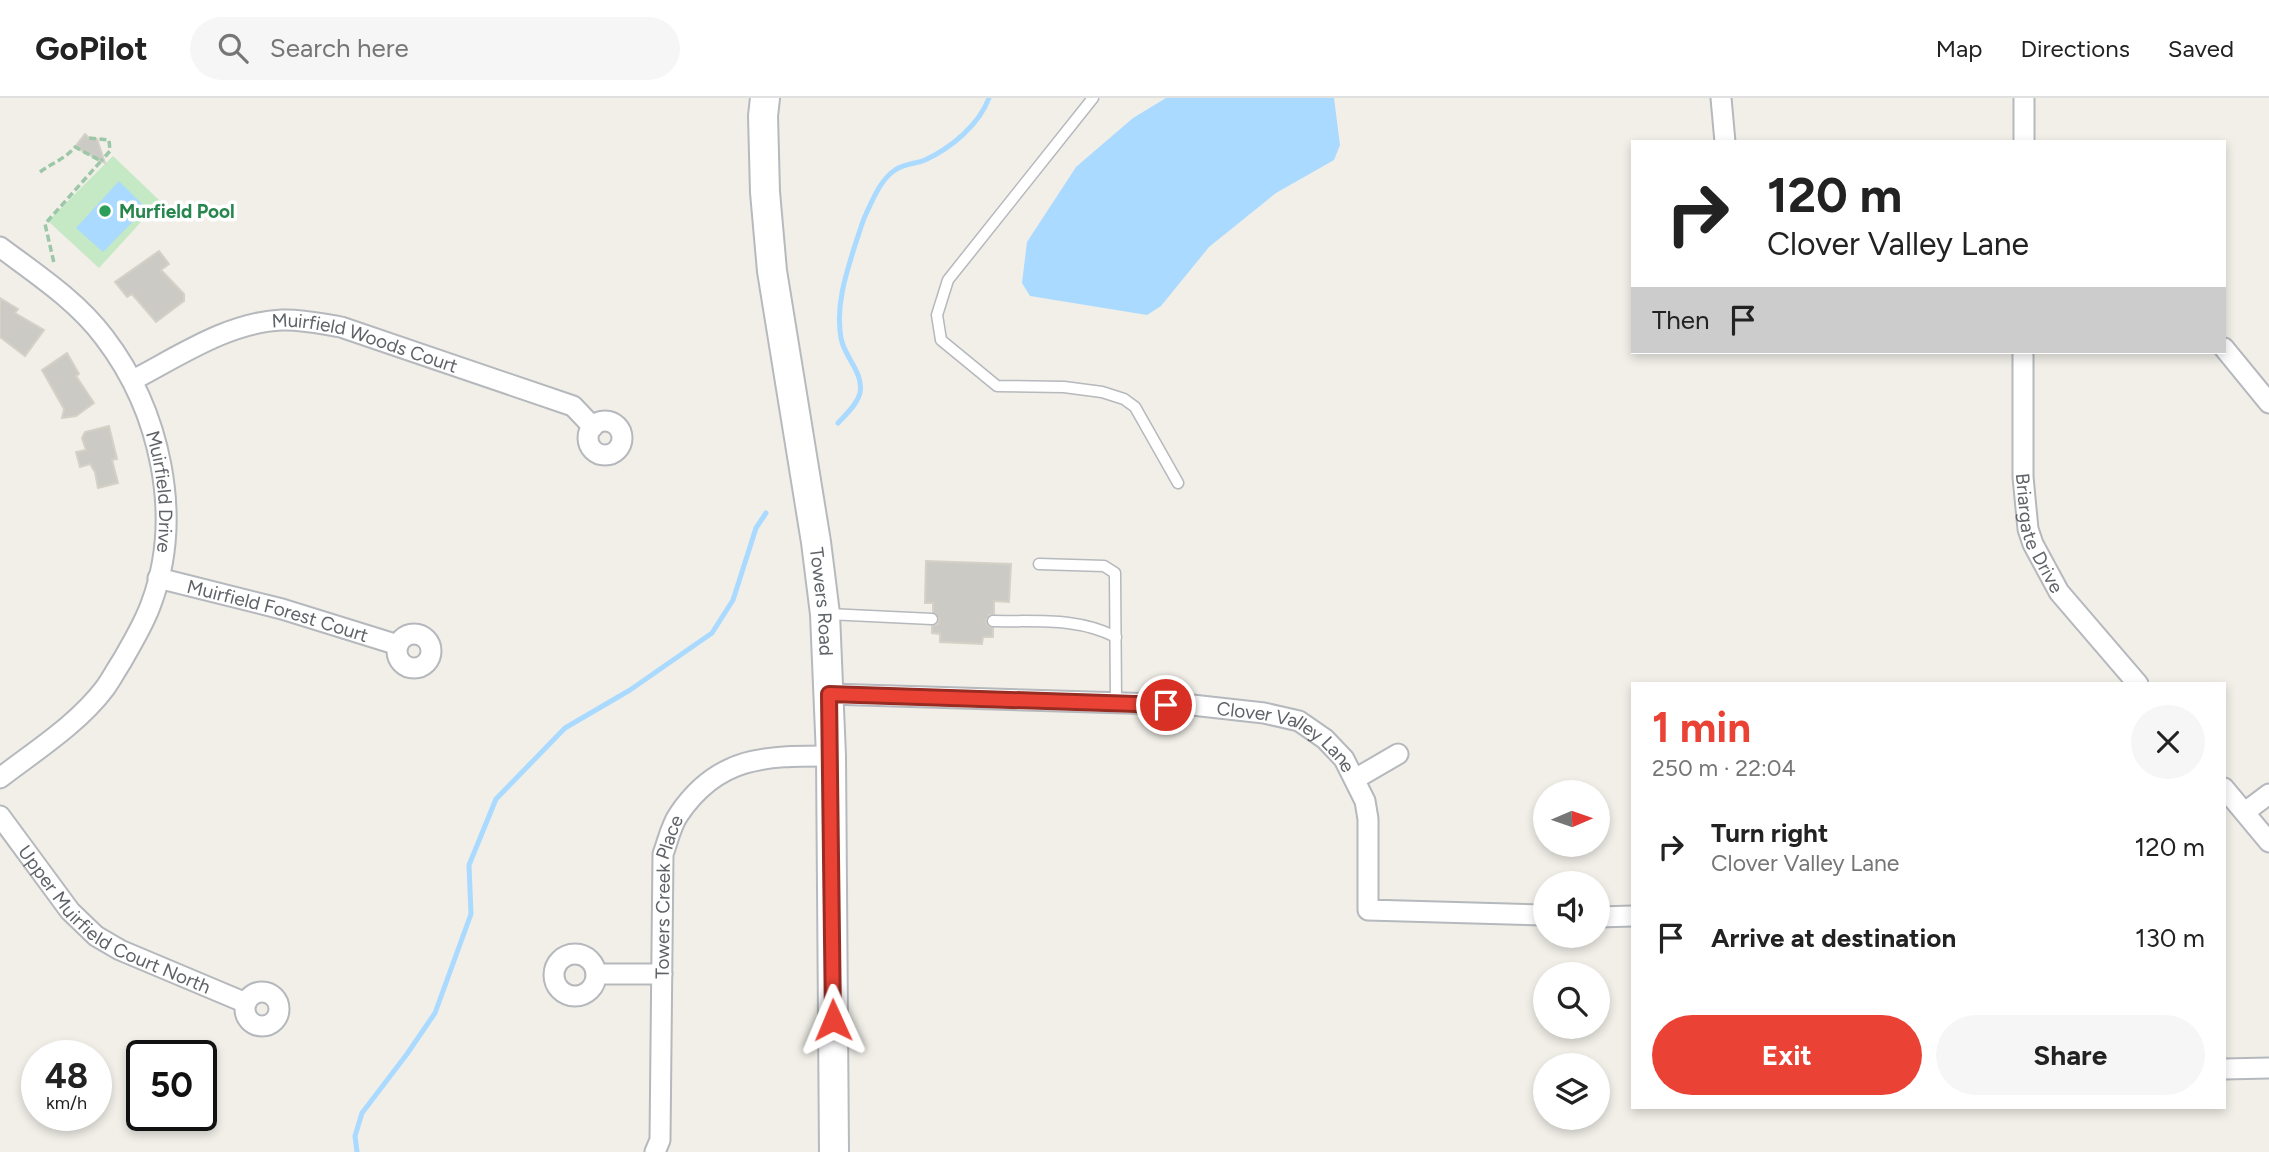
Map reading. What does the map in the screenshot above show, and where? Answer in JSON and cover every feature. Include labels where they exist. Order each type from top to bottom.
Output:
[{"type":"main road","name":"Towers Road","points":[[765,98],[765,192],[772,271],[816,542],[825,614],[831,756],[834,1152]]},
{"type":"street","points":[[1721,98],[1725,140]]},
{"type":"street","points":[[2024,98],[2024,140]]},
{"type":"street","name":"Muirfield Drive","points":[[0,247],[78,308],[104,336],[134,380],[150,421],[160,461],[164,494],[164,551],[151,604],[130,647],[105,689],[73,721],[0,778]]},
{"type":"street","name":"Muirfield Woods Court","points":[[134,380],[235,329],[282,320],[312,322],[341,327],[573,406],[593,427]]},
{"type":"street","points":[[2226,350],[2269,403]]},
{"type":"street","name":"Briargate Drive","points":[[2023,354],[2023,477],[2028,529],[2033,544],[2044,569],[2059,592],[2134,682]]},
{"type":"street","name":"Muirfield Forest Court","points":[[158,578],[282,609],[398,645]]},
{"type":"street","name":"Clover Valley Lane","points":[[829,694],[1192,705],[1265,713],[1299,720],[1325,739],[1344,758],[1365,801],[1368,819],[1368,910],[1533,915]]},
{"type":"street","name":"Clover Valley Lane","points":[[1355,779],[1398,754]]},
{"type":"street","name":"Towers Creek Place","points":[[655,1152],[660,1140],[663,854],[678,816],[703,785],[737,764],[775,756],[831,756]]},
{"type":"street","points":[[2226,790],[2269,842]]},
{"type":"street","points":[[2245,812],[2269,794]]},
{"type":"street","name":"Upper Muirfield Court North","points":[[0,817],[70,911],[96,936],[120,950],[246,1003]]},
{"type":"street","points":[[1610,917],[1631,916]]},
{"type":"street","points":[[596,974],[662,974]]},
{"type":"street","points":[[2226,1069],[2269,1068]]},
{"type":"lane","points":[[1093,98],[948,280],[937,315],[941,340],[997,386],[1064,387],[1102,392],[1124,399],[1135,407],[1178,482]]},
{"type":"lane","points":[[1039,564],[1104,566],[1115,573],[1116,703]]},
{"type":"lane","points":[[825,614],[932,620]]},
{"type":"lane","points":[[993,621],[1080,623],[1116,637]]},
{"type":"path","points":[[54,262],[45,224],[110,151],[109,139],[89,138]]},
{"type":"path","points":[[40,172],[51,163],[66,157],[75,147],[101,161]]},
{"type":"green space","name":"Murfield Pool","points":[[113,156],[160,201],[99,268],[48,221]]},
{"type":"water","points":[[1166,98],[1334,98],[1340,145],[1334,160],[1276,193],[1209,247],[1161,306],[1147,315],[1030,296],[1022,283],[1027,242],[1076,167],[1133,118]]},
{"type":"water","points":[[119,181],[146,208],[103,252],[76,228]]},
{"type":"building","points":[[85,134],[89,138],[97,139],[105,163],[75,147]]},
{"type":"building","points":[[159,251],[169,264],[161,270],[184,294],[184,301],[156,322],[132,294],[127,297],[115,282]]},
{"type":"building","points":[[0,298],[18,309],[15,313],[44,330],[25,356],[0,337]]},
{"type":"building","points":[[67,353],[79,374],[76,376],[94,403],[76,416],[62,418],[64,409],[42,370]]},
{"type":"building","points":[[109,426],[117,459],[112,460],[118,483],[98,488],[95,472],[90,464],[80,467],[76,452],[86,450],[82,438],[85,432]]},
{"type":"building","points":[[926,561],[1011,564],[1009,602],[994,601],[994,614],[989,615],[986,620],[987,625],[993,628],[993,637],[983,637],[982,644],[940,642],[940,634],[932,633],[932,626],[938,624],[939,619],[933,612],[933,603],[925,603]]},
{"type":"waterway","points":[[838,423],[854,406],[860,393],[857,371],[841,338],[840,313],[849,263],[862,223],[890,174],[903,166],[925,160],[954,142],[971,126],[989,98]]},
{"type":"waterway","points":[[357,1152],[355,1136],[362,1113],[435,1013],[471,914],[469,865],[496,799],[565,728],[630,690],[712,633],[733,600],[756,528],[766,513]]},
{"type":"place","name":"Murfield Pool","points":[[105,211]]},
{"type":"route","points":[[833,1020],[829,694],[1166,705]]}]
